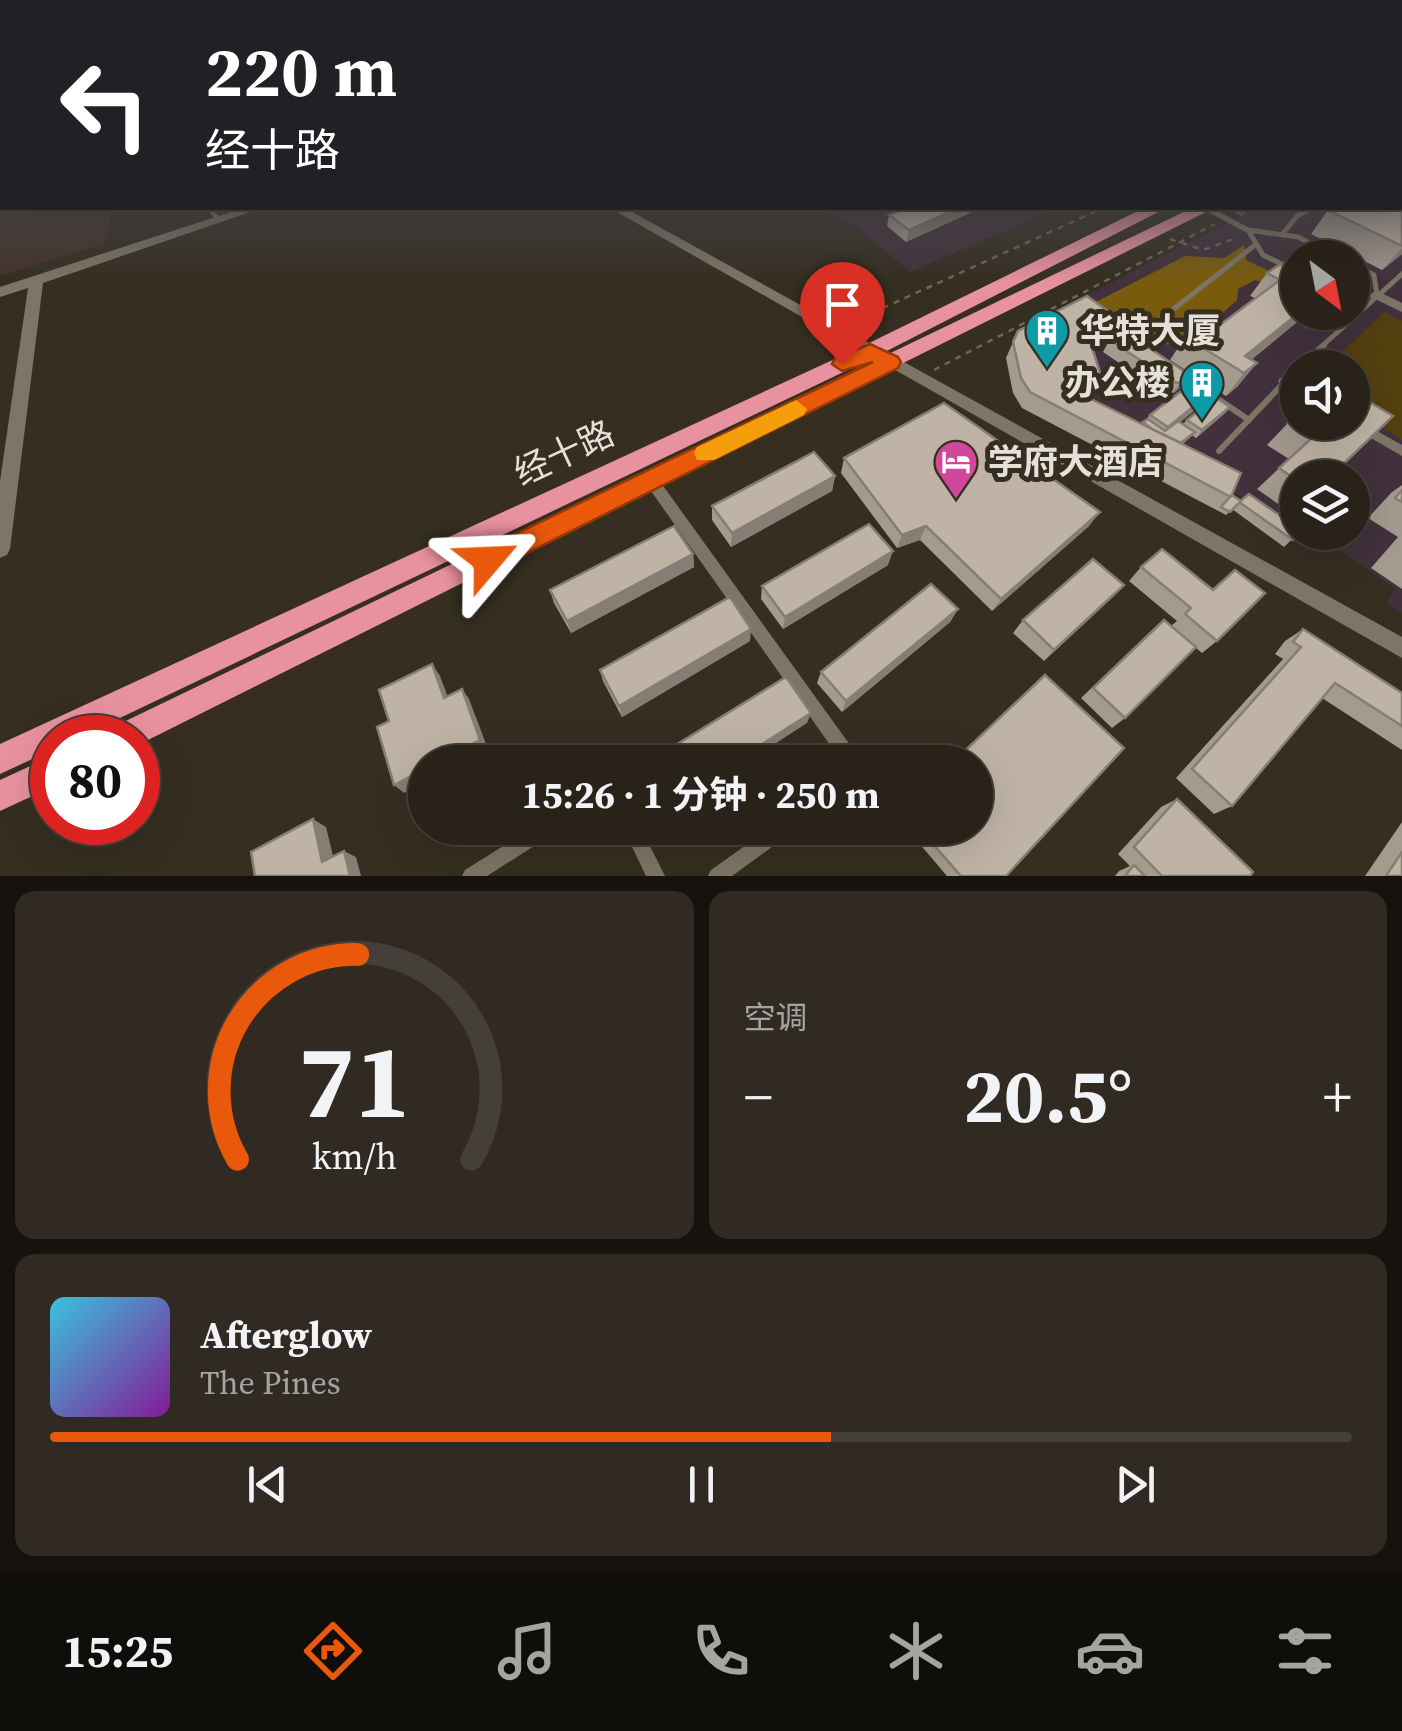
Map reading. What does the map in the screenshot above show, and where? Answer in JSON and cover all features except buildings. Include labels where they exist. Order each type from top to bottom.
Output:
[{"type":"highway","name":"经十路","points":[[160,719],[651,480],[1154,210]]},
{"type":"highway","name":"经十路","points":[[0,759],[1202,210]]},
{"type":"highway","points":[[0,796],[30,782]]},
{"type":"main road","points":[[0,292],[214,214],[241,210]]},
{"type":"main road","points":[[620,210],[1402,648]]},
{"type":"main road","points":[[0,549],[36,282]]},
{"type":"street","points":[[1210,210],[1248,230]]},
{"type":"street","points":[[1377,295],[1402,308]]},
{"type":"street","points":[[1370,432],[1402,451]]},
{"type":"street","points":[[651,480],[840,745]]},
{"type":"street","points":[[471,876],[520,845]]},
{"type":"street","points":[[640,845],[656,876]]},
{"type":"street","points":[[717,876],[760,845]]},
{"type":"lane","points":[[1284,233],[1298,215],[1309,210]]},
{"type":"lane","points":[[1280,263],[1263,255],[1248,230],[1284,233],[1299,240]]},
{"type":"lane","points":[[1161,361],[1146,352],[1157,322],[1255,245]]},
{"type":"lane","points":[[1370,273],[1374,275],[1377,295]]},
{"type":"lane","points":[[1317,350],[1402,274]]},
{"type":"lane","points":[[1370,296],[1377,295]]},
{"type":"lane","points":[[1176,371],[1249,420]]},
{"type":"lane","points":[[1220,451],[1280,385]]},
{"type":"path","points":[[834,330],[1099,210]]},
{"type":"path","points":[[919,378],[1244,210]]},
{"type":"path","points":[[1228,219],[1249,210]]},
{"type":"path","points":[[1188,250],[1208,252],[1248,230]]},
{"type":"shaded area","points":[[0,210],[112,210],[106,243],[0,276]]},
{"type":"shaded area","points":[[820,210],[1051,210],[911,272],[850,222]]},
{"type":"shaded area","points":[[1252,210],[1402,210],[1402,613],[1386,603],[1395,589],[1341,550],[1370,550],[1370,460],[1280,460],[1280,524],[1227,487],[1078,412],[1081,357],[1114,338],[1068,305]]},
{"type":"shaded area","points":[[1244,245],[1246,260],[1280,276],[1280,289],[1255,280],[1238,289],[1237,300],[1191,342],[1162,345],[1096,302],[1185,256],[1224,258]]},
{"type":"shaded area","points":[[1384,312],[1402,321],[1402,440],[1370,420],[1370,350],[1345,350],[1370,330]]},
{"type":"slow traffic","points":[[706,453],[796,409]]},
{"type":"place","name":"华特大厦","points":[[1047,369]]},
{"type":"place","name":"办公楼","points":[[1202,421]]},
{"type":"place","name":"学府大酒店","points":[[956,500]]},
{"type":"route","points":[[488,560],[891,362],[870,351],[842,364]]}]
